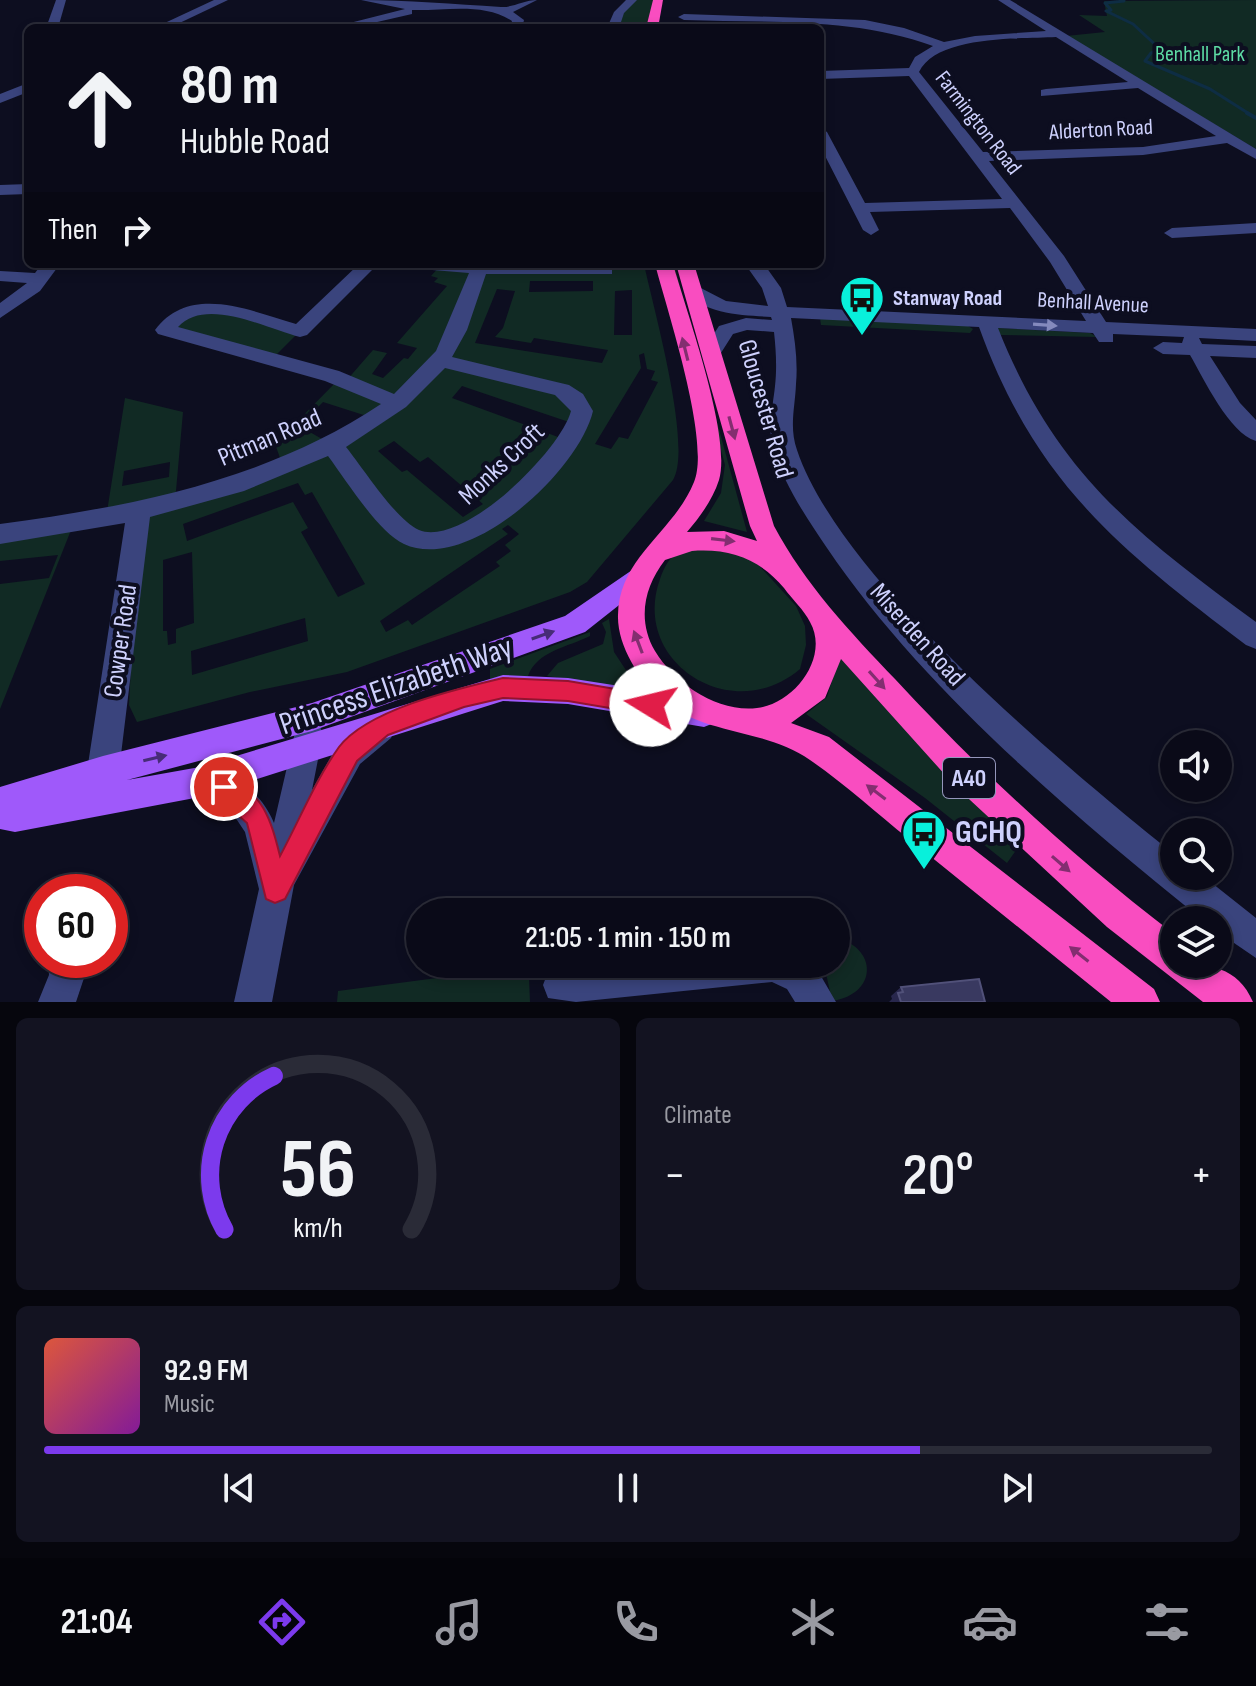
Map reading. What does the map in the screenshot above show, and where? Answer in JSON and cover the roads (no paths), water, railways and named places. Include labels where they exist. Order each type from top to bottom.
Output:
[{"type":"highway","points":[[653,24],[658,0]]},
{"type":"highway","points":[[647,565],[675,544],[716,538],[753,548],[785,571],[825,622],[829,661],[820,685],[797,706],[753,723],[710,714],[682,699],[655,675],[640,650],[633,630],[631,601],[647,565],[699,496],[710,463],[703,417],[665,268]]},
{"type":"highway","name":"Gloucester Road","points":[[686,268],[762,526],[785,571]]},
{"type":"highway","name":"A40","points":[[825,622],[920,729],[1011,821],[1160,946]]},
{"type":"highway","name":"A40","points":[[753,723],[818,747],[1141,1002]]},
{"type":"highway","points":[[1202,978],[1234,1002]]},
{"type":"main road","name":"Princess Elizabeth Way","points":[[0,803],[103,771],[312,717],[575,624],[647,565]]},
{"type":"main road","name":"Princess Elizabeth Way","points":[[380,728],[464,697],[503,688],[568,691],[710,714]]},
{"type":"main road","name":"Princess Elizabeth Way","points":[[0,813],[15,816],[200,782],[304,752],[342,748]]},
{"type":"street","points":[[53,24],[61,0]]},
{"type":"street","points":[[169,24],[223,0]]},
{"type":"street","points":[[366,0],[422,7],[477,5],[506,11],[516,17],[516,24]]},
{"type":"street","points":[[506,11],[532,0]]},
{"type":"street","points":[[614,24],[619,12],[632,0]]},
{"type":"street","points":[[1003,0],[1136,85],[1256,155]]},
{"type":"street","points":[[352,24],[422,7]]},
{"type":"street","points":[[675,24],[684,11],[865,23],[894,28],[943,46]]},
{"type":"street","name":"Farmington Road","points":[[1056,34],[943,46],[919,59],[913,72],[1058,260],[1105,337]]},
{"type":"street","points":[[824,75],[913,72]]},
{"type":"street","points":[[1046,93],[1136,85]]},
{"type":"street","points":[[0,99],[24,89]]},
{"type":"street","points":[[0,99],[24,104]]},
{"type":"street","name":"Alderton Road","points":[[976,157],[1126,152],[1228,139]]},
{"type":"street","points":[[824,140],[871,230]]},
{"type":"street","points":[[0,190],[24,189]]},
{"type":"street","points":[[859,208],[1013,203]]},
{"type":"street","points":[[1172,233],[1256,228]]},
{"type":"street","points":[[271,360],[365,268]]},
{"type":"street","points":[[467,268],[499,268]]},
{"type":"street","points":[[548,268],[606,270]]},
{"type":"street","name":"Miserden Road","points":[[757,268],[772,285],[779,319],[786,382],[780,418],[782,440],[806,493],[827,526],[888,608],[958,681],[1055,772],[1160,864]]},
{"type":"street","name":"Pitman Road","points":[[0,534],[139,511],[235,485],[331,444],[395,402],[440,360],[454,335],[479,269]]},
{"type":"street","points":[[0,276],[47,271]]},
{"type":"street","points":[[0,312],[47,271]]},
{"type":"street","name":"Benhall Avenue","points":[[693,290],[704,301],[779,319],[1191,341],[1256,352]]},
{"type":"street","points":[[300,331],[202,307],[185,310],[165,330],[332,376],[395,402]]},
{"type":"street","name":"Benhall Avenue","points":[[712,352],[726,330],[779,319]]},
{"type":"street","points":[[990,329],[1029,419],[1072,478],[1145,550],[1256,637]]},
{"type":"street","name":"Benhall Avenue","points":[[1191,341],[1256,335]]},
{"type":"street","points":[[1191,341],[1232,408],[1256,433]]},
{"type":"street","name":"Monks Croft","points":[[331,444],[398,528],[413,538],[430,542],[452,540],[487,521],[550,463],[579,430],[582,411],[575,399],[562,390],[440,360]]},
{"type":"street","name":"Cowper Road","points":[[103,771],[139,511]]},
{"type":"street","points":[[312,717],[342,748]]},
{"type":"street","points":[[253,1002],[312,717]]},
{"type":"street","points":[[275,890],[342,748],[380,728]]},
{"type":"street","points":[[200,782],[224,787],[258,817],[275,890]]},
{"type":"street","name":"Miserden Road","points":[[1192,890],[1256,940]]},
{"type":"street","points":[[561,985],[615,990],[772,964],[800,976],[817,1002]]},
{"type":"street","points":[[57,1002],[66,978]]},
{"type":"waterway","points":[[1120,0],[1124,1],[1105,3],[1111,10],[1106,11],[1133,24],[1161,50],[1151,53],[1145,61],[1210,89],[1251,115]]},
{"type":"waterway","points":[[1247,113],[1256,118]]},
{"type":"place","name":"Stanway Road","points":[[862,337]]},
{"type":"place","name":"GCHQ","points":[[924,871]]},
{"type":"park label","name":"Benhall Park","points":[[1200,54]]}]
